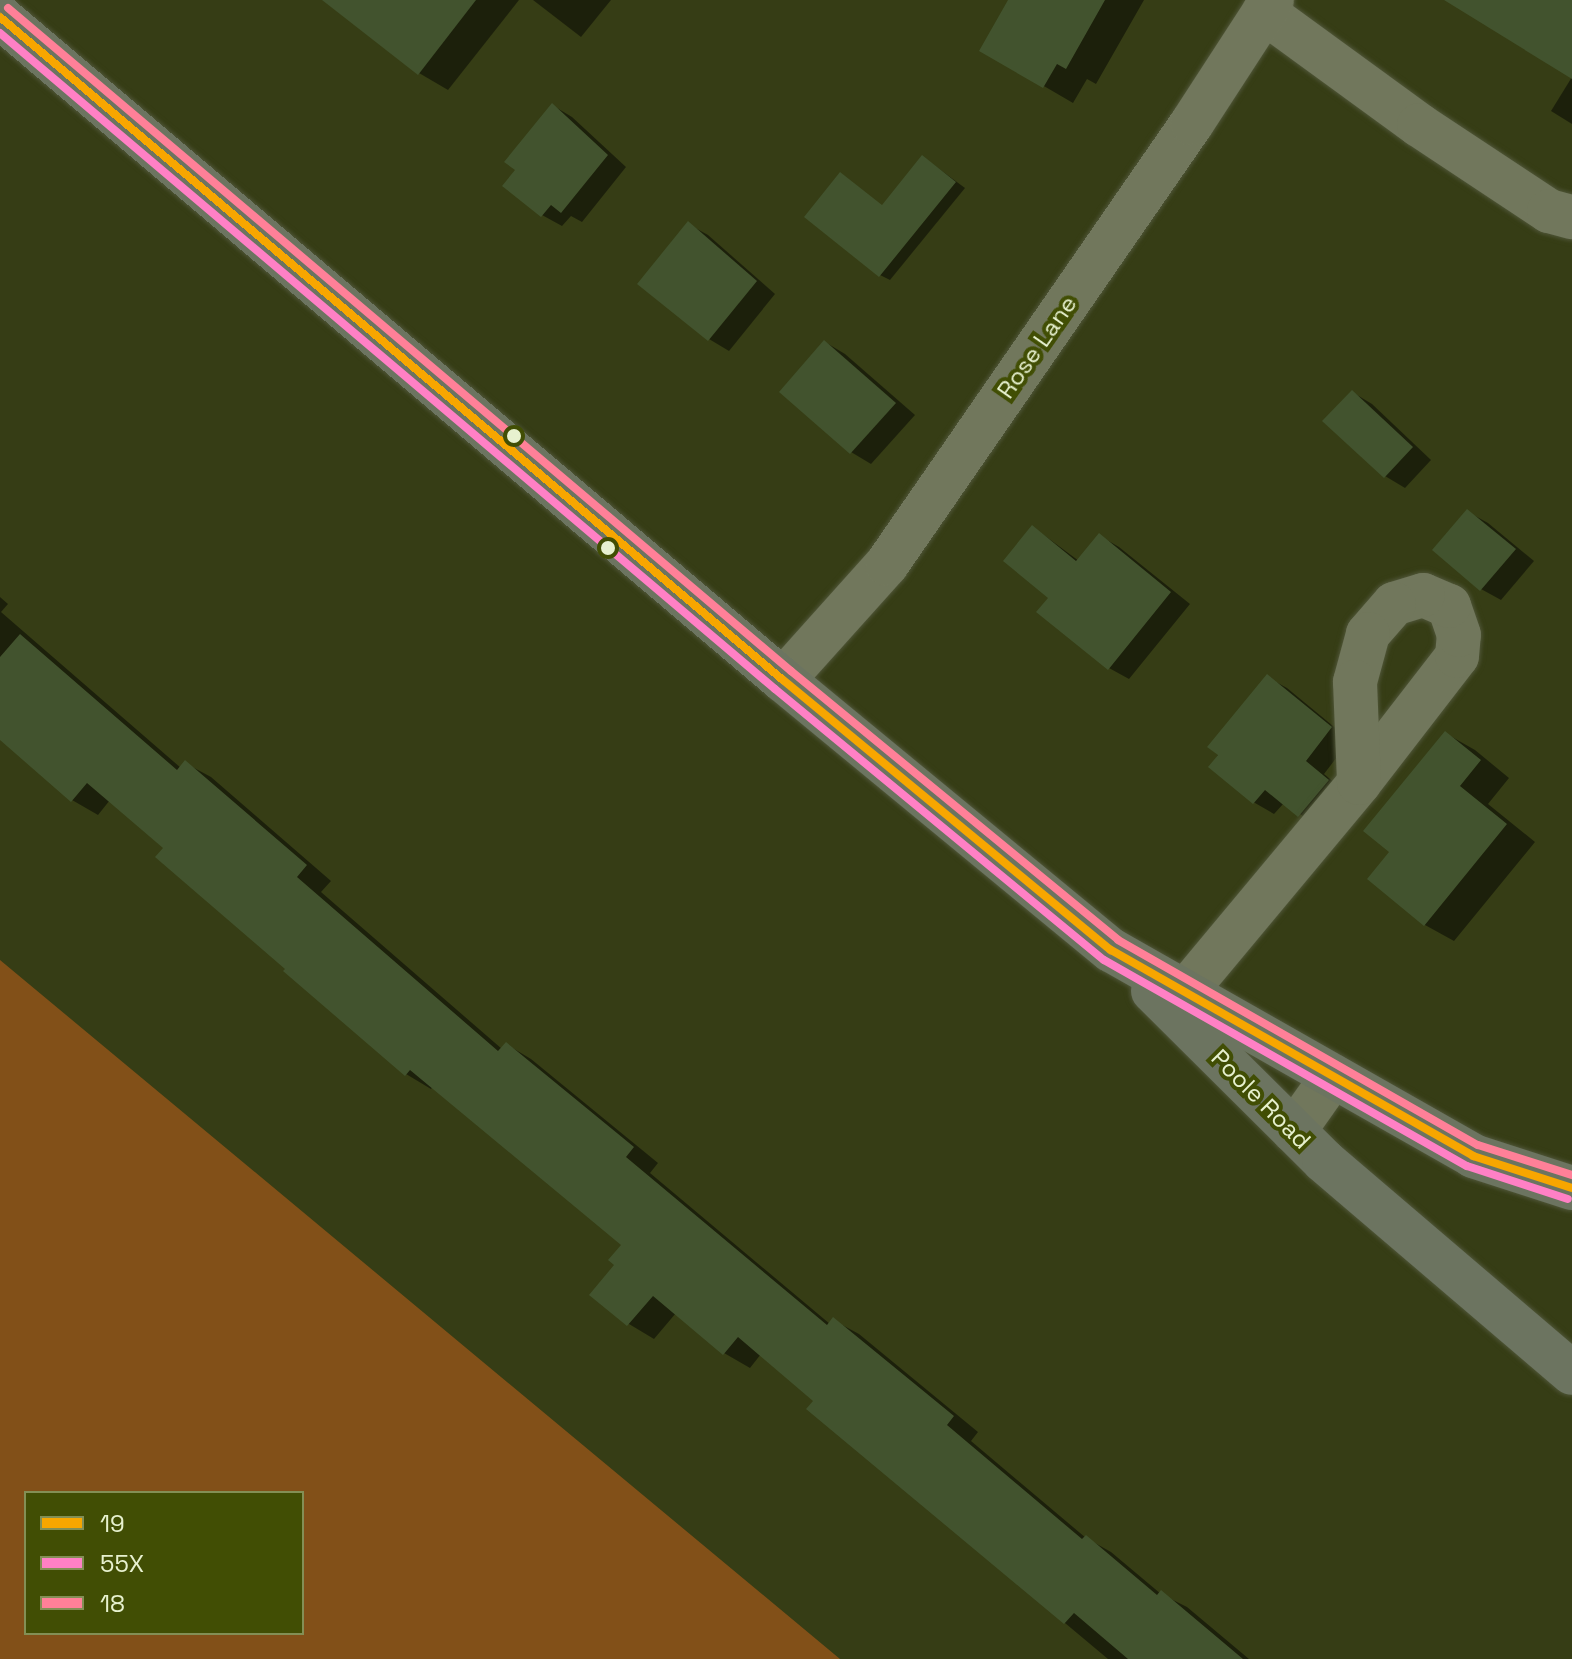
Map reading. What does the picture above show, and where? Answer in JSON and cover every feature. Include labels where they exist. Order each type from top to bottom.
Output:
[{"type":"main road","points":[[0,17],[783,680],[1111,950],[1161,983],[1473,1156],[1572,1188]]},
{"type":"main road","name":"Poole Road","points":[[1161,983],[1324,1161],[1572,1373]]},
{"type":"street","points":[[1268,6],[1431,134],[1549,211],[1572,217]]},
{"type":"street","name":"Rose Lane","points":[[783,680],[887,564],[1192,123],[1268,6]]},
{"type":"street","points":[[1161,983],[1359,783]]},
{"type":"street","points":[[1294,1131],[1333,1076]]},
{"type":"shaded area","points":[[0,960],[840,1659],[0,1659]]},
{"type":"building","points":[[322,0],[476,0],[418,75]]},
{"type":"building","points":[[1008,0],[1105,0],[1066,69],[1057,64],[1043,88],[979,51]]},
{"type":"building","points":[[1444,0],[1572,0],[1572,79]]},
{"type":"building","points":[[552,103],[608,155],[561,213],[551,205],[541,217],[502,186],[515,170],[504,162]]},
{"type":"building","points":[[922,155],[956,182],[879,277],[804,217],[840,172],[882,205]]},
{"type":"building","points":[[688,221],[757,281],[708,341],[637,284]]},
{"type":"building","points":[[824,340],[896,403],[850,454],[779,392]]},
{"type":"building","points":[[1352,390],[1413,447],[1384,478],[1322,421]]},
{"type":"building","points":[[1467,509],[1516,549],[1480,591],[1432,550]]},
{"type":"building","points":[[1032,525],[1076,561],[1099,533],[1171,592],[1108,670],[1036,612],[1048,598],[1003,561]]},
{"type":"building","points":[[20,634],[177,770],[185,760],[307,865],[297,877],[498,1051],[506,1042],[634,1147],[626,1157],[827,1325],[833,1317],[954,1416],[947,1425],[1082,1539],[1086,1535],[1157,1595],[1161,1590],[1243,1659],[1128,1659],[1074,1613],[1064,1624],[806,1409],[813,1401],[738,1337],[723,1355],[653,1296],[627,1326],[589,1295],[614,1265],[608,1260],[621,1245],[410,1070],[405,1076],[283,971],[285,969],[155,857],[163,848],[87,783],[71,802],[0,740],[0,657]]},
{"type":"building","points":[[1267,674],[1332,727],[1306,761],[1329,780],[1298,817],[1265,790],[1253,804],[1208,767],[1218,755],[1207,747]]},
{"type":"building","points":[[1445,731],[1481,760],[1460,786],[1507,824],[1424,926],[1367,879],[1389,852],[1363,831]]},
{"type":"transit line","name":"18","points":[[8,8],[791,671],[1118,940],[1478,1145],[1572,1175]]},
{"type":"transit line","name":"19","points":[[0,17],[783,680],[1111,950],[1473,1156],[1572,1188]]},
{"type":"transit line","name":"55X","points":[[0,33],[775,689],[1104,960],[1467,1166],[1568,1199]]}]
